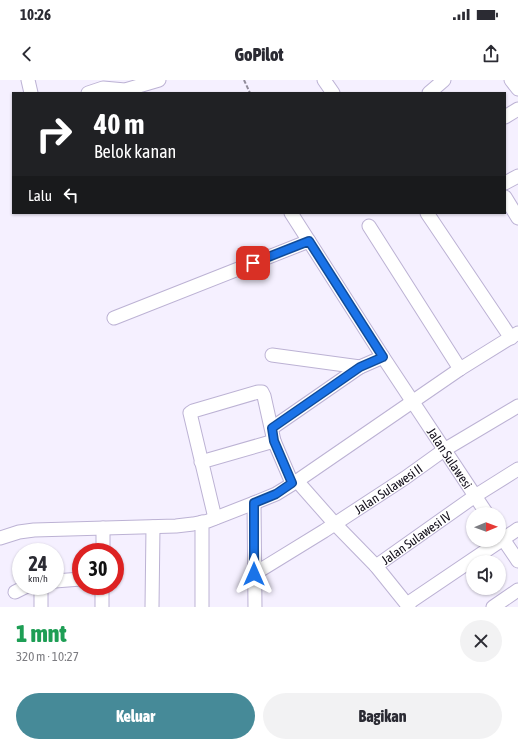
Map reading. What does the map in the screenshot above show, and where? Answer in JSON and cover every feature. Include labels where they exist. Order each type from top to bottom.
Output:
[{"type":"street","points":[[28,80],[31,92]]},
{"type":"street","points":[[91,92],[103,88],[125,90],[159,80]]},
{"type":"street","points":[[324,80],[332,92]]},
{"type":"street","points":[[430,92],[444,80]]},
{"type":"street","points":[[511,80],[518,89]]},
{"type":"street","points":[[506,116],[518,109]]},
{"type":"street","points":[[506,183],[518,176]]},
{"type":"street","points":[[506,199],[518,218]]},
{"type":"street","name":"Jalan Sulawesi","points":[[292,214],[383,357],[482,507]]},
{"type":"street","points":[[0,538],[19,532],[34,530],[182,526],[215,518],[254,503],[276,494],[295,482],[460,369],[514,335],[428,214]]},
{"type":"street","points":[[369,226],[460,369]]},
{"type":"street","points":[[114,318],[309,241]]},
{"type":"street","points":[[272,355],[360,367]]},
{"type":"street","points":[[201,462],[273,434],[360,367],[383,357]]},
{"type":"street","points":[[215,518],[190,412],[261,392],[264,396],[273,434],[295,482],[330,527],[376,566],[408,605],[486,547]]},
{"type":"street","name":"Jalan Sulawesi II","points":[[254,574],[330,527],[405,478],[444,450],[518,406]]},
{"type":"street","name":"Jalan Sulawesi IV","points":[[376,566],[475,496],[518,469]]},
{"type":"street","points":[[254,503],[254,607]]},
{"type":"street","points":[[202,522],[202,607]]},
{"type":"street","points":[[152,607],[153,527]]},
{"type":"street","points":[[103,528],[103,543]]},
{"type":"street","points":[[506,534],[518,529]]},
{"type":"street","points":[[506,543],[518,561]]},
{"type":"street","points":[[493,607],[518,590]]},
{"type":"street","points":[[41,595],[41,607]]},
{"type":"street","points":[[102,595],[102,607]]},
{"type":"path","points":[[244,80],[250,92]]},
{"type":"route","points":[[253,263],[309,241],[383,357],[360,367],[272,428],[274,441],[292,483],[276,494],[254,503],[254,574]]}]
